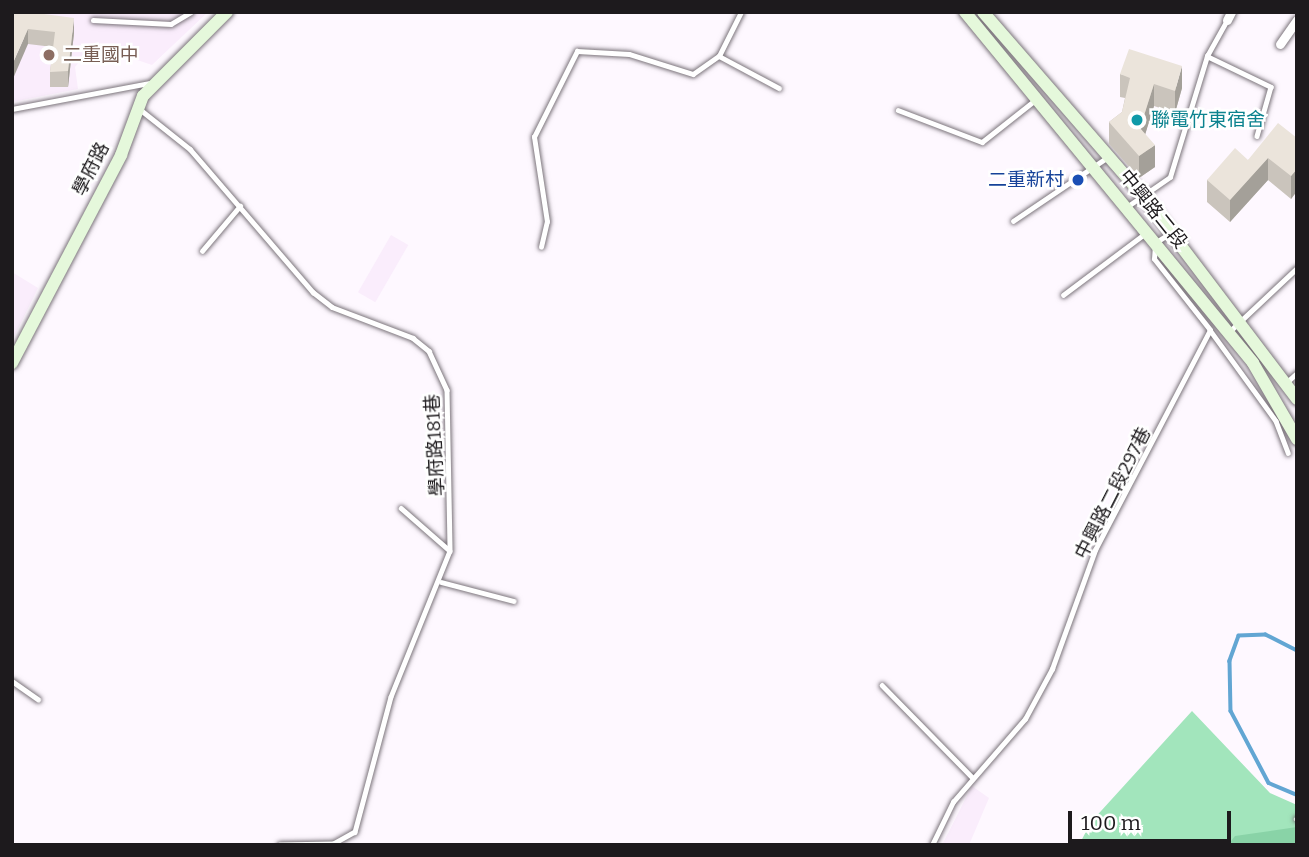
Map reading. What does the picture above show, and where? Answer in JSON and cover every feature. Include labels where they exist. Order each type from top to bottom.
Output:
[{"type":"main road","name":"學府路","points":[[12,363],[121,155],[137,107],[151,83],[227,12]]},
{"type":"main road","name":"中興路二段","points":[[965,12],[1011,56],[1143,196],[1242,323],[1292,378],[1297,399]]},
{"type":"main road","name":"中興路二段","points":[[984,12],[1038,98],[1228,332],[1297,439]]},
{"type":"street","points":[[1280,44],[1297,20]]},
{"type":"lane","points":[[93,20],[171,24],[191,12]]},
{"type":"lane","points":[[541,247],[547,222],[534,137],[577,51],[629,54],[693,74],[719,56],[741,12]]},
{"type":"lane","points":[[1127,207],[1170,177],[1208,56],[1229,16]]},
{"type":"lane","points":[[719,56],[779,88]]},
{"type":"lane","points":[[1208,56],[1271,87],[1257,136]]},
{"type":"lane","points":[[12,109],[151,83]]},
{"type":"lane","points":[[898,110],[982,142],[1038,98]]},
{"type":"lane","name":"學府路181巷","points":[[137,107],[190,149],[240,206],[289,269],[332,307],[413,338],[429,351],[450,411],[450,551],[441,582],[391,698],[355,832],[333,844],[280,845]]},
{"type":"lane","points":[[1013,221],[1108,157]]},
{"type":"lane","points":[[202,251],[240,206]]},
{"type":"lane","points":[[1063,295],[1151,238],[1171,233]]},
{"type":"lane","points":[[1151,238],[1154,259],[1276,421],[1288,453]]},
{"type":"lane","points":[[1228,332],[1242,323],[1297,268]]},
{"type":"lane","name":"中興路二段297巷","points":[[932,845],[972,778],[1025,719],[1052,669],[1095,550],[1210,330]]},
{"type":"lane","points":[[401,508],[450,551]]},
{"type":"lane","points":[[441,582],[514,601]]},
{"type":"lane","points":[[12,681],[38,699]]},
{"type":"lane","points":[[881,684],[972,778]]},
{"type":"shaded area","name":"二重國中","points":[[12,12],[208,12],[152,65],[93,45],[75,67],[78,89],[12,102]]},
{"type":"shaded area","points":[[391,235],[408,245],[375,302],[358,292]]},
{"type":"shaded area","points":[[12,272],[38,288],[12,341]]},
{"type":"shaded area","points":[[972,786],[989,798],[969,845],[942,845]]},
{"type":"green space","points":[[1192,711],[1270,793],[1297,805],[1297,845],[1079,845],[1091,822]]},
{"type":"green space","points":[[1297,827],[1297,845],[1228,845],[1235,836]]},
{"type":"building","points":[[15,12],[74,18],[68,71],[50,72],[55,32],[28,29],[12,65],[12,18]]},
{"type":"building","points":[[1129,49],[1182,66],[1175,91],[1154,84],[1140,128],[1155,145],[1139,156],[1109,122],[1122,112],[1130,78],[1120,74]]},
{"type":"building","points":[[1278,123],[1297,138],[1297,169],[1291,176],[1268,158],[1230,200],[1207,180],[1235,148],[1248,160]]},
{"type":"waterway","points":[[1297,651],[1266,635],[1239,636],[1230,661],[1231,711],[1269,783],[1297,795]]},
{"type":"place","name":"二重國中","points":[[49,55]]},
{"type":"place","name":"聯電竹東宿舍","points":[[1137,120]]},
{"type":"place","name":"二重新村","points":[[1078,180]]}]
